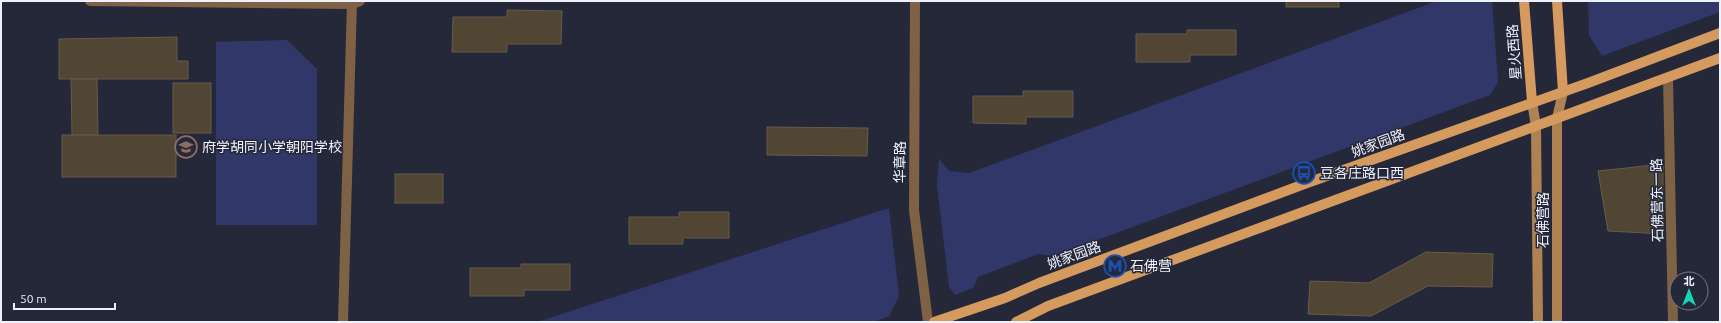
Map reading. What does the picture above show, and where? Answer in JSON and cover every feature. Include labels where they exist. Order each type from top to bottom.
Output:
[{"type":"main road","name":"星火西路","points":[[1524,1],[1532,102]]},
{"type":"main road","points":[[1557,1],[1563,92]]},
{"type":"main road","name":"姚家园路","points":[[934,322],[1004,298],[1039,283],[1299,186],[1563,92],[1720,33]]},
{"type":"main road","points":[[1016,322],[1048,306],[1720,58]]},
{"type":"main road","name":"石佛营路","points":[[1557,322],[1557,118],[1563,92]]},
{"type":"main road","name":"石佛营路","points":[[1532,102],[1536,126],[1538,322]]},
{"type":"street","points":[[90,1],[355,2],[343,322]]},
{"type":"street","name":"华章路","points":[[915,1],[914,210],[928,322]]},
{"type":"street","name":"石佛营东一路","points":[[1668,78],[1673,322]]},
{"type":"shaded area","points":[[1437,1],[1492,1],[1498,82],[1490,95],[1054,256],[1038,254],[978,277],[973,288],[955,295],[949,287],[937,185],[939,159],[949,171],[969,173]]},
{"type":"shaded area","points":[[1588,1],[1720,1],[1720,12],[1602,56],[1589,35]]},
{"type":"shaded area","points":[[287,40],[317,69],[317,225],[216,225],[216,42]]},
{"type":"shaded area","points":[[889,208],[899,296],[889,316],[874,322],[540,322],[540,321]]},
{"type":"building","points":[[1286,1],[1339,1],[1339,7],[1286,7]]},
{"type":"building","points":[[507,10],[562,11],[561,44],[507,44],[507,52],[452,52],[453,17],[507,17]]},
{"type":"building","points":[[1187,30],[1236,30],[1236,55],[1190,55],[1190,62],[1136,62],[1136,34],[1187,34]]},
{"type":"building","points":[[177,37],[177,61],[188,61],[188,79],[59,79],[59,39]]},
{"type":"building","points":[[71,79],[97,79],[98,135],[72,135]]},
{"type":"building","points":[[173,83],[211,83],[211,133],[173,133]]},
{"type":"building","points":[[1023,91],[1073,91],[1073,117],[1026,117],[1026,124],[973,123],[973,96],[1023,96]]},
{"type":"building","points":[[767,127],[868,128],[867,156],[767,155]]},
{"type":"building","points":[[62,135],[176,135],[176,177],[62,177]]},
{"type":"building","points":[[1663,164],[1663,234],[1608,231],[1598,171]]},
{"type":"building","points":[[395,174],[443,174],[443,203],[395,203]]},
{"type":"building","points":[[679,212],[729,212],[729,238],[683,238],[683,244],[629,244],[629,217],[679,217]]},
{"type":"building","points":[[1426,252],[1493,254],[1492,287],[1428,286],[1371,316],[1308,314],[1310,281],[1369,283]]},
{"type":"building","points":[[521,264],[570,264],[570,290],[524,290],[524,296],[470,296],[470,268],[521,268]]},
{"type":"place","name":"府学胡同小学朝阳学校","points":[[186,147]]},
{"type":"place","name":"豆各庄路口西","points":[[1304,173]]},
{"type":"place","name":"石佛营","points":[[1115,266]]}]
